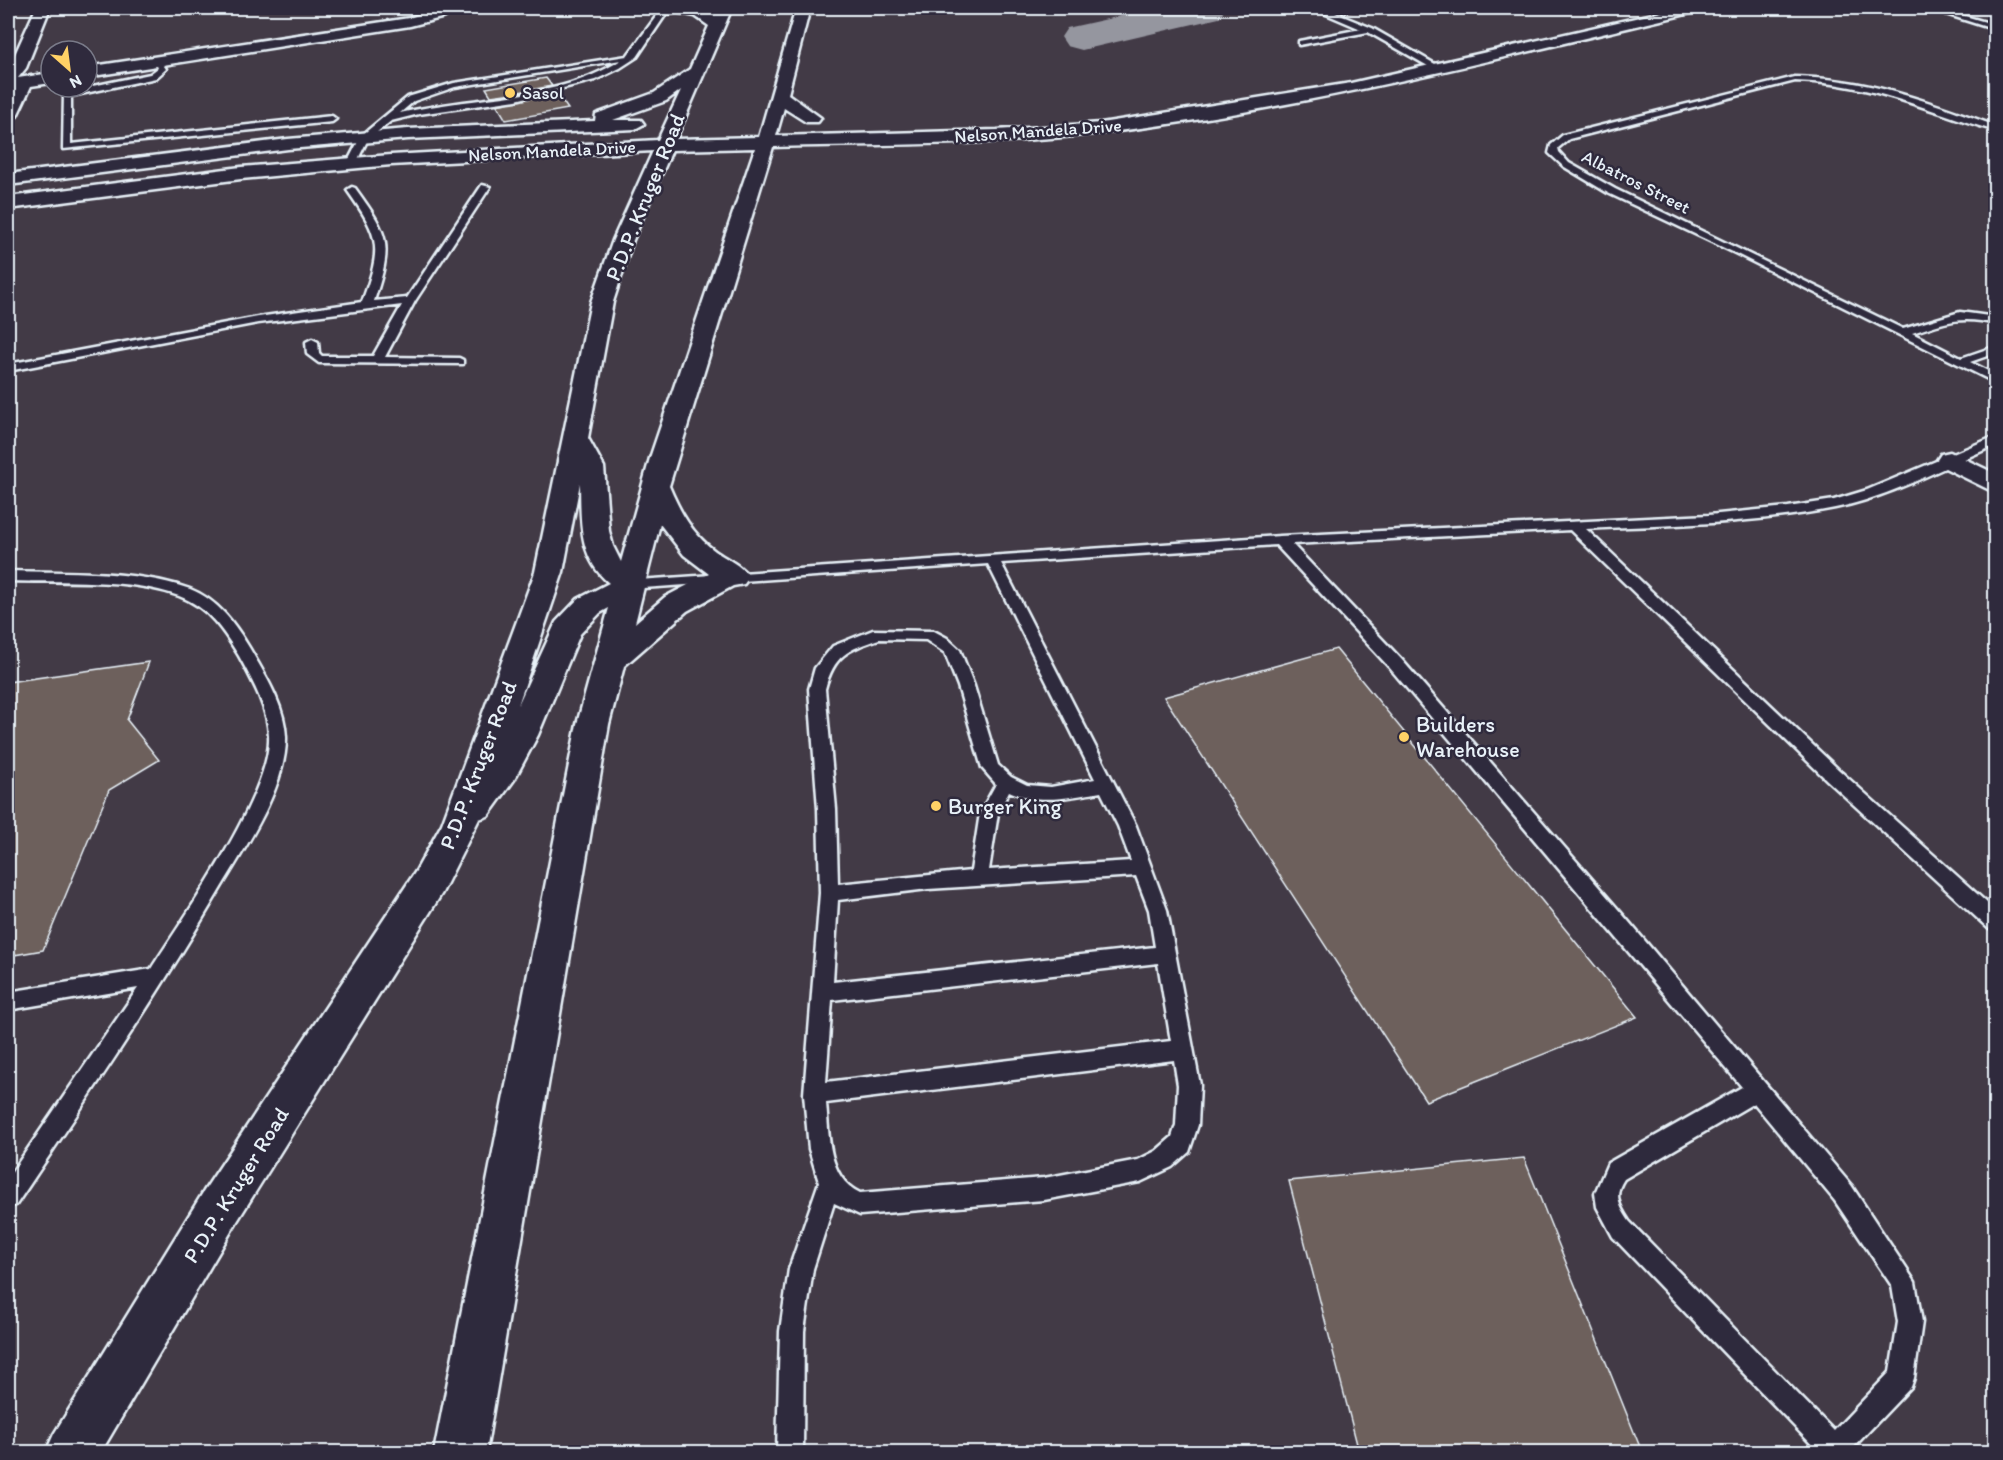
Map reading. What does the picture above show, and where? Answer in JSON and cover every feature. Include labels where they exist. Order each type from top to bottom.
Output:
[{"type":"street","points":[[8,116],[14,78],[43,8]]},
{"type":"street","points":[[99,70],[410,22],[440,14],[451,8]]},
{"type":"street","points":[[460,1452],[593,724],[655,485],[803,8]]},
{"type":"street","name":"Nelson Mandela Drive","points":[[769,118],[857,140],[1065,132],[1313,96],[1695,8]]},
{"type":"street","points":[[676,9],[716,13]]},
{"type":"street","name":"P.D.P. Kruger Road","points":[[72,1452],[220,1207],[429,882],[459,825],[549,572],[602,303],[638,173],[680,130],[695,74],[716,13]]},
{"type":"street","points":[[562,126],[604,118],[642,105],[695,74]]},
{"type":"street","points":[[14,78],[39,78]]},
{"type":"street","points":[[769,118],[793,108],[812,118]]},
{"type":"street","name":"Nelson Mandela Drive","points":[[1022,116],[1206,112]]},
{"type":"street","name":"Nelson Mandela Drive","points":[[8,203],[229,174],[352,163],[587,149],[680,130],[769,118],[832,117]]},
{"type":"street","points":[[857,140],[861,117]]},
{"type":"street","name":"Nelson Mandela Drive","points":[[8,179],[210,152],[364,138],[562,126],[680,130]]},
{"type":"street","points":[[587,149],[618,155],[638,173]]},
{"type":"street","points":[[576,439],[590,461],[593,515],[604,559],[629,584]]},
{"type":"street","points":[[1950,460],[1995,485]]},
{"type":"street","points":[[609,662],[676,604],[729,577],[685,542],[672,525],[655,485]]},
{"type":"street","points":[[459,825],[502,771],[521,735],[567,629],[589,606],[629,584]]},
{"type":"lane","points":[[1317,8],[1369,30],[1438,68]]},
{"type":"lane","points":[[1328,12],[1357,8]]},
{"type":"lane","points":[[1931,8],[1995,28]]},
{"type":"lane","points":[[388,119],[419,111],[473,105],[548,90],[592,78],[634,55],[664,12],[676,9],[716,13]]},
{"type":"lane","points":[[1302,43],[1369,30]]},
{"type":"lane","points":[[352,163],[364,138],[411,99],[454,85],[634,55]]},
{"type":"lane","points":[[159,62],[162,69],[153,76],[67,94],[66,147],[332,119]]},
{"type":"lane","points":[[516,74],[548,90]]},
{"type":"lane","name":"Albatros Street","points":[[1995,129],[1914,99],[1864,85],[1818,78],[1795,78],[1566,137],[1554,147],[1554,153],[1559,160],[1601,185],[1995,380]]},
{"type":"lane","points":[[454,85],[473,105]]},
{"type":"lane","points":[[377,360],[410,302],[484,187]]},
{"type":"lane","points":[[352,190],[380,230],[383,250],[367,304]]},
{"type":"lane","points":[[8,368],[201,331],[367,304],[410,302]]},
{"type":"lane","points":[[1902,333],[1966,313],[1980,314],[1995,321]]},
{"type":"lane","points":[[312,342],[313,354],[319,359],[459,362]]},
{"type":"lane","points":[[1960,362],[1995,349]]},
{"type":"lane","points":[[629,584],[1280,540],[1709,519],[1835,504],[1872,493],[1995,440]]},
{"type":"lane","points":[[1575,527],[1833,775],[1995,923]]},
{"type":"lane","points":[[1280,540],[1395,663],[1757,1090],[1843,1193],[1903,1282],[1910,1322],[1902,1378],[1833,1451],[1621,1229],[1607,1208],[1604,1196],[1608,1181],[1616,1171],[1757,1090]]},
{"type":"lane","points":[[993,561],[1106,784],[1127,826],[1158,910],[1189,1085],[1187,1125],[1180,1144],[1164,1159],[1140,1171],[1044,1189],[860,1204],[844,1197],[830,1182],[820,1149],[815,1094],[829,893],[827,809],[817,689],[823,668],[838,650],[878,634],[929,635],[952,650],[966,686],[990,768],[1005,782],[1025,791],[1051,794],[1106,784]]},
{"type":"lane","points":[[8,576],[167,586],[205,602],[237,639],[272,707],[278,736],[275,756],[252,819],[159,976],[8,1197]]},
{"type":"lane","points":[[979,877],[989,813],[1005,782]]},
{"type":"lane","points":[[829,893],[979,877],[1142,868]]},
{"type":"lane","points":[[821,992],[1166,954]]},
{"type":"lane","points":[[8,1001],[159,976]]},
{"type":"lane","points":[[815,1094],[1183,1049]]},
{"type":"lane","points":[[790,1452],[794,1320],[801,1269],[830,1182]]},
{"type":"building","points":[[546,78],[552,86],[491,96],[486,88]]},
{"type":"building","points":[[556,92],[568,109],[506,120],[497,105]]},
{"type":"building","points":[[1336,649],[1637,1017],[1426,1101],[1164,697]]},
{"type":"building","points":[[149,662],[127,720],[159,760],[109,790],[43,950],[8,956],[8,682]]},
{"type":"building","points":[[1524,1158],[1642,1452],[1359,1452],[1289,1181]]},
{"type":"taxiway","points":[[1082,37],[1205,9]]},
{"type":"place","name":"Sasol","points":[[510,93]]},
{"type":"place","name":"Builders Warehouse","points":[[1404,737]]},
{"type":"place","name":"Burger King","points":[[936,806]]}]
